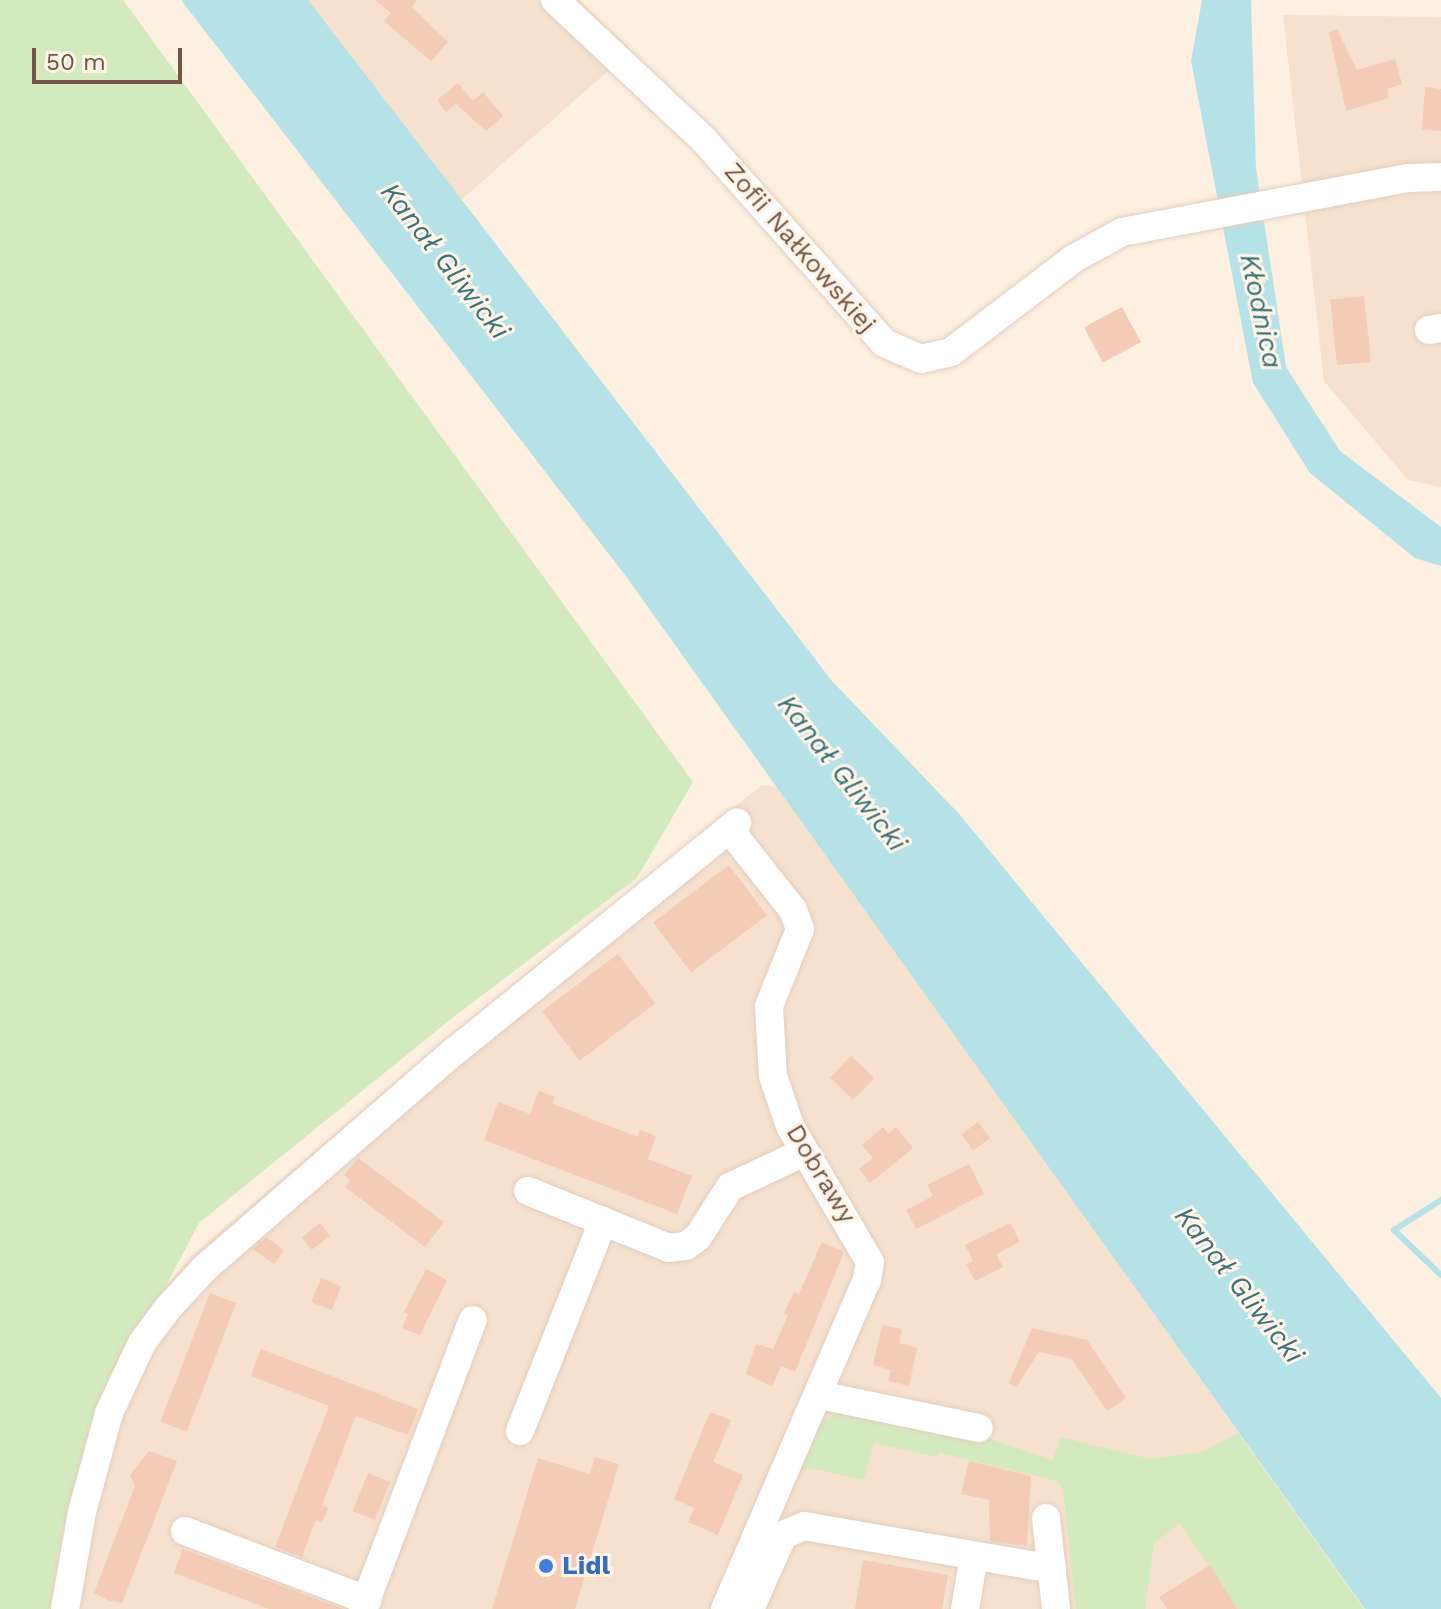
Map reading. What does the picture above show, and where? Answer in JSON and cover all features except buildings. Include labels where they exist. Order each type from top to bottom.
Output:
[{"type":"street","name":"Zofii Nałkowskiej","points":[[555,0],[704,140],[839,297],[884,343],[904,355],[934,358],[951,352],[1094,245],[1122,232],[1301,202],[1409,178],[1441,177]]},
{"type":"street","name":"Dobrawy","points":[[65,1609],[82,1512],[109,1413],[142,1343],[168,1308],[205,1268],[455,1051],[733,826],[793,910],[800,929],[775,982],[769,1037],[773,1076],[804,1152],[870,1262],[819,1395]]},
{"type":"street","points":[[528,1191],[669,1248],[686,1246],[698,1237],[730,1187],[804,1152]]},
{"type":"street","points":[[520,1431],[603,1221]]},
{"type":"street","points":[[185,1531],[365,1604],[473,1320]]},
{"type":"street","points":[[725,1609],[819,1395],[979,1428]]},
{"type":"street","points":[[1046,1518],[1056,1609]]},
{"type":"street","points":[[750,1609],[783,1535],[804,1526],[1052,1569]]},
{"type":"street","points":[[965,1609],[974,1556]]},
{"type":"shaded area","points":[[307,0],[579,0],[631,51],[461,200]]},
{"type":"shaded area","points":[[1283,15],[1441,17],[1441,487],[1408,480],[1324,381]]},
{"type":"shaded area","points":[[762,785],[778,787],[1364,1609],[45,1609],[63,1508],[126,1336],[189,1258],[447,1038]]},
{"type":"green space","points":[[0,0],[123,0],[693,782],[637,878],[456,1015],[199,1223],[91,1429],[63,1528],[49,1609],[0,1609]]},
{"type":"green space","points":[[837,1414],[989,1439],[1053,1460],[1060,1437],[1150,1459],[1202,1452],[1238,1433],[1364,1609],[1237,1609],[1180,1523],[1154,1543],[1145,1609],[1076,1609],[1063,1490],[1057,1481],[940,1453],[936,1457],[874,1443],[864,1480],[810,1468],[798,1472],[821,1421]]},
{"type":"water","name":"Kanał Gliwicki","points":[[181,0],[308,0],[832,681],[960,815],[1441,1398],[1441,1609],[1365,1609],[625,575]]},
{"type":"water","name":"Kłodnica","points":[[1202,0],[1251,0],[1256,168],[1286,367],[1340,451],[1441,527],[1441,566],[1415,558],[1310,473],[1253,383],[1191,61]]},
{"type":"waterway","points":[[1441,1200],[1394,1230],[1441,1275]]},
{"type":"place","name":"Lidl","points":[[546,1566]]}]
